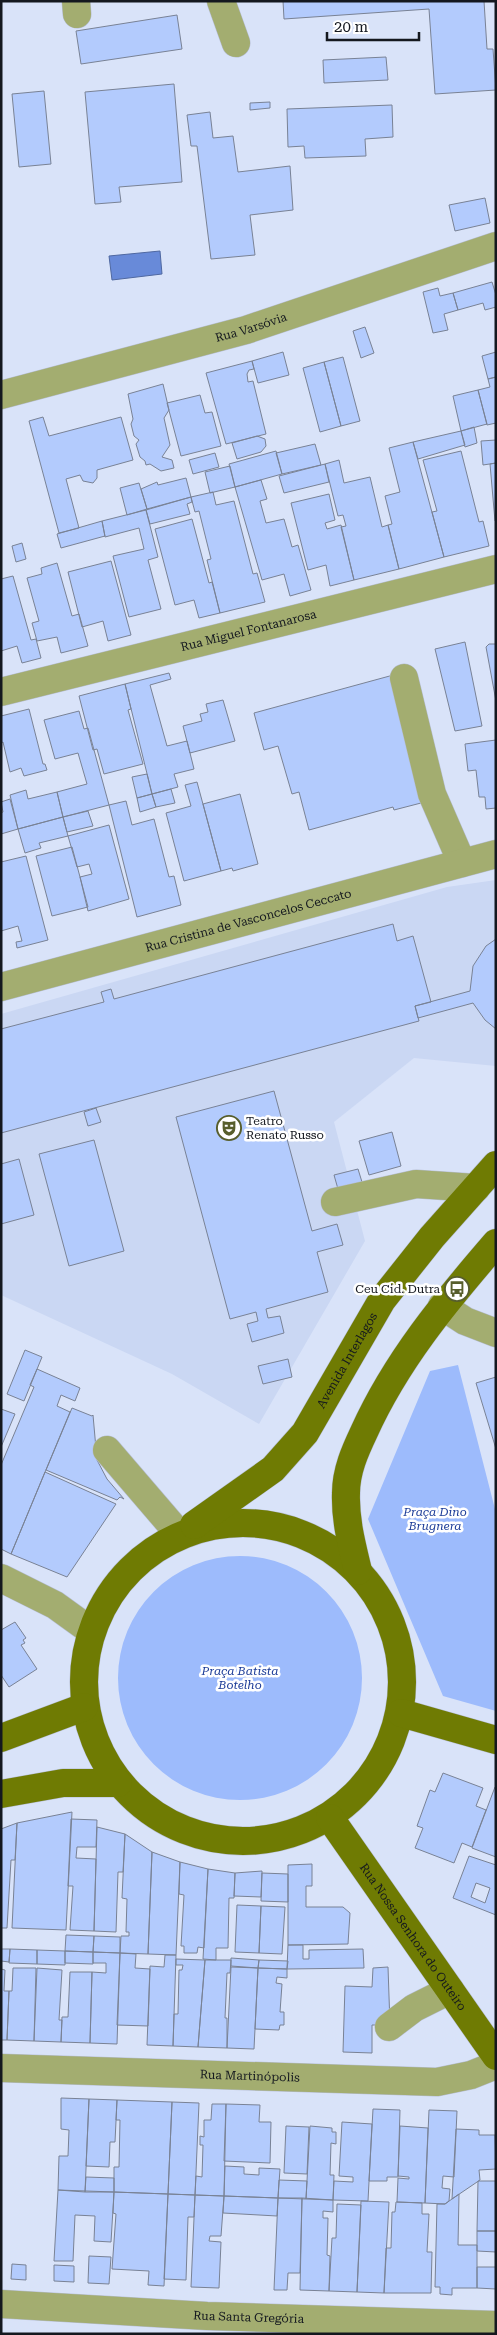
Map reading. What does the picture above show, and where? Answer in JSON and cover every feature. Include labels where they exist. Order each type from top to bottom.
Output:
[{"type":"main road","name":"Avenida Interlagos","points":[[180,1534],[273,1469],[305,1433],[382,1300],[432,1237],[496,1165]]},
{"type":"main road","points":[[358,1571],[347,1516],[346,1492],[350,1461],[372,1414],[409,1351],[442,1306],[496,1243]]},
{"type":"main road","points":[[226,1523],[275,1526],[320,1542],[358,1571],[388,1614],[403,1663],[401,1714],[377,1773],[330,1818],[276,1840],[218,1841],[162,1821],[118,1783],[102,1760],[91,1734],[84,1707],[83,1669],[91,1631],[111,1591],[141,1558],[180,1534],[226,1523]]},
{"type":"main road","points":[[1,1738],[84,1707]]},
{"type":"main road","points":[[401,1714],[496,1740]]},
{"type":"main road","points":[[1,1794],[63,1783],[118,1783]]},
{"type":"main road","name":"Rua Nossa Senhora do Outeiro","points":[[330,1818],[496,2056]]},
{"type":"street","points":[[222,1],[236,43]]},
{"type":"street","name":"Rua Varsóvia","points":[[1,395],[246,330],[496,246]]},
{"type":"street","name":"Rua Miguel Fontanarosa","points":[[1,692],[496,569]]},
{"type":"street","points":[[404,678],[432,794],[462,863]]},
{"type":"street","name":"Rua Cristina de Vasconcelos Ceccato","points":[[1,988],[496,854]]},
{"type":"street","points":[[335,1202],[416,1184],[476,1188]]},
{"type":"street","points":[[442,1306],[465,1321],[496,1333]]},
{"type":"street","points":[[107,1450],[180,1534]]},
{"type":"street","points":[[1,1578],[55,1605],[91,1631]]},
{"type":"street","points":[[389,2027],[414,2008],[450,1990]]},
{"type":"street","name":"Rua Martinópolis","points":[[1,2068],[437,2082],[471,2075],[496,2065]]},
{"type":"street","name":"Rua Santa Gregória","points":[[1,2304],[207,2316],[496,2325]]},
{"type":"shaded area","points":[[160,251],[162,274],[112,280],[109,256]]},
{"type":"shaded area","points":[[496,880],[496,1066],[414,1058],[334,1122],[365,1241],[259,1424],[172,1374],[1,1295],[1,1014],[447,887]]},
{"type":"green space","name":"Praça Dino Brugnera","points":[[458,1365],[496,1513],[496,1711],[443,1696],[368,1519],[430,1371]]},
{"type":"green space","name":"Praça Batista Botelho","points":[[252,1556],[275,1561],[298,1570],[326,1592],[342,1610],[353,1631],[360,1654],[362,1678],[360,1702],[353,1725],[342,1746],[326,1764],[308,1780],[287,1791],[252,1800],[228,1800],[193,1791],[172,1780],[138,1746],[127,1725],[120,1702],[118,1666],[127,1631],[138,1610],[172,1576],[193,1565],[216,1558]]},
{"type":"building","points":[[283,1],[484,1],[487,49],[493,49],[496,90],[435,94],[429,9],[284,19]]},
{"type":"building","points":[[177,15],[182,49],[81,64],[76,31]]},
{"type":"building","points":[[386,57],[388,80],[324,83],[323,60]]},
{"type":"building","points":[[174,84],[182,182],[119,187],[121,202],[95,204],[85,92]]},
{"type":"building","points":[[44,91],[51,164],[19,167],[12,94]]},
{"type":"building","points":[[270,102],[270,108],[250,110],[250,103]]},
{"type":"building","points":[[392,105],[393,137],[365,139],[366,156],[305,158],[304,146],[288,147],[287,109]]},
{"type":"building","points":[[210,112],[213,138],[233,136],[238,172],[290,166],[293,210],[250,215],[255,255],[211,259],[197,146],[191,146],[187,115]]},
{"type":"building","points":[[485,198],[490,223],[455,231],[449,205]]},
{"type":"building","points":[[492,282],[496,295],[496,307],[485,310],[483,303],[458,310],[453,293]]},
{"type":"building","points":[[438,288],[440,296],[453,293],[458,310],[444,314],[448,330],[433,333],[423,292]]},
{"type":"building","points":[[365,327],[374,353],[361,358],[353,331]]},
{"type":"building","points":[[283,352],[289,375],[258,383],[252,361]]},
{"type":"building","points":[[496,352],[496,377],[488,379],[482,356]]},
{"type":"building","points":[[343,357],[360,421],[341,426],[324,362]]},
{"type":"building","points":[[252,361],[254,369],[249,370],[247,374],[248,382],[253,381],[266,434],[226,444],[206,373]]},
{"type":"building","points":[[324,362],[341,426],[320,432],[303,368]]},
{"type":"building","points":[[496,377],[496,423],[487,425],[478,390],[490,387],[488,379]]},
{"type":"building","points":[[163,384],[169,410],[164,418],[170,445],[162,457],[172,460],[174,468],[161,471],[150,464],[146,465],[145,461],[140,457],[136,444],[139,440],[134,436],[131,424],[133,419],[128,394]]},
{"type":"building","points":[[478,390],[487,424],[461,431],[453,396]]},
{"type":"building","points":[[200,395],[205,413],[212,412],[221,446],[181,456],[167,403]]},
{"type":"building","points":[[43,417],[49,436],[121,417],[133,460],[97,470],[97,478],[93,483],[83,481],[80,475],[66,479],[79,528],[59,533],[29,421]]},
{"type":"building","points":[[474,427],[477,443],[465,447],[461,431]]},
{"type":"building","points":[[461,431],[465,445],[418,459],[413,442]]},
{"type":"building","points":[[257,436],[265,439],[266,446],[261,452],[237,459],[232,443]]},
{"type":"building","points":[[496,440],[496,463],[483,465],[481,441]]},
{"type":"building","points":[[413,442],[444,557],[399,569],[388,525],[392,524],[385,496],[400,492],[389,448]]},
{"type":"building","points":[[315,444],[321,465],[282,474],[276,453]]},
{"type":"building","points":[[276,451],[282,474],[235,487],[229,464]]},
{"type":"building","points":[[461,451],[479,522],[483,521],[489,546],[444,557],[432,512],[437,511],[423,460]]},
{"type":"building","points":[[215,453],[219,467],[193,474],[189,460]]},
{"type":"building","points":[[339,460],[344,483],[370,477],[382,527],[388,525],[399,569],[354,580],[341,527],[346,526],[343,515],[338,516],[325,464]]},
{"type":"building","points":[[496,463],[496,521],[495,521],[490,464]]},
{"type":"building","points":[[325,464],[329,482],[284,493],[279,476]]},
{"type":"building","points":[[230,466],[235,487],[210,493],[205,472]]},
{"type":"building","points":[[186,478],[191,497],[147,509],[141,489],[157,482],[158,485]]},
{"type":"building","points":[[261,480],[267,499],[260,501],[266,523],[284,519],[292,547],[298,545],[311,590],[290,596],[284,574],[262,580],[235,487]]},
{"type":"building","points":[[139,483],[147,509],[127,515],[120,488]]},
{"type":"building","points":[[213,492],[216,505],[234,501],[253,574],[257,573],[265,602],[220,613],[207,560],[211,559],[199,511],[195,512],[191,497]]},
{"type":"building","points":[[329,494],[335,520],[325,523],[327,529],[341,525],[354,580],[330,586],[326,565],[308,570],[291,503]]},
{"type":"building","points":[[191,497],[192,502],[187,504],[190,514],[150,524],[146,510]]},
{"type":"building","points":[[146,510],[158,557],[148,560],[161,609],[129,617],[113,556],[144,549],[139,528],[105,537],[102,521]]},
{"type":"building","points":[[192,519],[209,583],[212,582],[220,613],[199,618],[194,600],[175,605],[155,529]]},
{"type":"building","points":[[102,521],[105,536],[61,548],[57,534]]},
{"type":"building","points":[[22,543],[26,559],[16,562],[12,546]]},
{"type":"building","points":[[111,561],[131,635],[108,641],[103,621],[82,627],[68,572]]},
{"type":"building","points":[[57,563],[72,616],[79,614],[88,646],[61,653],[57,637],[37,641],[32,623],[39,621],[27,578],[42,574],[41,568]]},
{"type":"building","points":[[13,576],[31,640],[36,639],[41,658],[22,663],[17,646],[1,651],[1,579]]},
{"type":"building","points":[[465,642],[482,726],[455,731],[435,649]]},
{"type":"building","points":[[489,644],[496,644],[496,701],[486,647]]},
{"type":"building","points":[[169,673],[171,679],[150,685],[167,746],[187,741],[194,769],[174,774],[178,787],[152,794],[125,684]]},
{"type":"building","points":[[397,674],[421,803],[394,810],[393,807],[309,830],[299,792],[292,794],[278,746],[264,750],[254,713]]},
{"type":"building","points":[[125,684],[131,709],[128,710],[143,764],[104,774],[97,749],[93,750],[79,696]]},
{"type":"building","points":[[223,700],[235,741],[190,753],[183,726],[202,721],[200,714],[208,712],[206,704]]},
{"type":"building","points":[[29,709],[43,764],[45,764],[47,770],[24,776],[21,768],[10,772],[3,742],[1,743],[1,716]]},
{"type":"building","points":[[79,711],[84,729],[88,728],[109,805],[63,817],[57,792],[87,784],[78,753],[55,759],[44,720]]},
{"type":"building","points":[[496,740],[496,808],[486,809],[485,797],[479,797],[476,770],[468,771],[465,744]]},
{"type":"building","points":[[147,774],[152,794],[137,798],[132,777]]},
{"type":"building","points":[[197,782],[221,871],[184,881],[166,813],[191,806],[185,785]]},
{"type":"building","points":[[171,789],[175,803],[156,807],[152,794]]},
{"type":"building","points":[[26,790],[28,799],[57,792],[63,817],[18,829],[10,795]]},
{"type":"building","points":[[152,794],[156,807],[140,812],[137,798]]},
{"type":"building","points":[[240,794],[258,864],[233,871],[232,868],[221,871],[203,804]]},
{"type":"building","points":[[10,799],[18,829],[1,834],[1,813],[3,812],[1,802]]},
{"type":"building","points":[[126,801],[132,825],[154,819],[169,877],[174,876],[181,905],[137,917],[109,805]]},
{"type":"building","points":[[88,811],[93,826],[67,832],[63,817]]},
{"type":"building","points":[[63,817],[68,836],[39,843],[41,848],[25,853],[18,829]]},
{"type":"building","points":[[109,825],[129,899],[88,911],[80,877],[92,874],[89,864],[77,867],[68,836]]},
{"type":"building","points":[[72,847],[88,907],[52,916],[36,856]]},
{"type":"building","points":[[26,856],[48,940],[17,948],[16,942],[22,941],[18,926],[1,931],[1,862]]},
{"type":"building","points":[[393,924],[397,941],[413,936],[431,1002],[415,1006],[419,1021],[1,1133],[1,1029],[104,1002],[101,992],[111,989],[114,999]]},
{"type":"building","points":[[496,939],[496,1029],[485,1020],[473,1003],[418,1018],[415,1006],[470,991],[473,966],[486,946]]},
{"type":"building","points":[[274,1091],[312,1231],[337,1224],[343,1245],[317,1252],[328,1292],[266,1309],[268,1318],[280,1316],[284,1333],[252,1342],[247,1324],[258,1321],[256,1312],[230,1319],[176,1117]]},
{"type":"building","points":[[96,1108],[101,1122],[88,1126],[84,1112]]},
{"type":"building","points":[[392,1132],[401,1166],[369,1175],[359,1141]]},
{"type":"building","points":[[94,1140],[124,1251],[69,1266],[39,1154]]},
{"type":"building","points":[[19,1159],[34,1215],[1,1224],[1,1164]]},
{"type":"building","points":[[358,1169],[362,1182],[338,1189],[334,1175]]},
{"type":"building","points":[[25,1350],[42,1357],[24,1401],[7,1394]]},
{"type":"building","points":[[288,1359],[292,1377],[263,1384],[258,1366]]},
{"type":"building","points":[[37,1369],[80,1388],[75,1401],[61,1395],[57,1406],[70,1412],[11,1554],[1,1549],[1,1465],[34,1387],[30,1385]]},
{"type":"building","points":[[496,1377],[496,1449],[476,1383]]},
{"type":"building","points":[[72,1408],[93,1415],[97,1460],[107,1479],[124,1499],[120,1497],[117,1500],[46,1470]]},
{"type":"building","points":[[1,1409],[15,1414],[1,1447]]},
{"type":"building","points":[[45,1472],[116,1504],[67,1577],[11,1554]]},
{"type":"building","points":[[15,1622],[26,1638],[23,1640],[25,1643],[21,1645],[37,1669],[9,1687],[1,1675],[1,1630]]},
{"type":"building","points":[[443,1773],[483,1788],[476,1806],[486,1810],[472,1847],[462,1843],[454,1863],[415,1848],[423,1828],[417,1826],[430,1790],[435,1792]]},
{"type":"building","points":[[496,1787],[496,1857],[472,1848]]},
{"type":"building","points":[[72,1812],[66,1930],[12,1928],[17,1823]]},
{"type":"building","points":[[71,1819],[97,1820],[96,1847],[77,1847],[76,1858],[96,1859],[94,1931],[70,1930],[73,1886],[68,1886]]},
{"type":"building","points":[[17,1823],[15,1860],[11,1860],[7,1928],[1,1928],[1,1829]]},
{"type":"building","points":[[97,1827],[125,1834],[123,1872],[118,1872],[116,1932],[94,1931]]},
{"type":"building","points":[[125,1834],[152,1852],[148,1954],[120,1953],[121,1936],[129,1936],[129,1932],[126,1932],[127,1899],[122,1898]]},
{"type":"building","points":[[152,1852],[180,1862],[176,1955],[148,1954]]},
{"type":"building","points":[[469,1856],[496,1865],[496,1915],[453,1898]],"holes":[[[476,1883],[490,1888],[485,1903],[471,1897]]]},
{"type":"building","points":[[180,1862],[208,1869],[204,1948],[198,1947],[197,1953],[184,1953],[184,1946],[181,1946],[184,1895],[179,1894]]},
{"type":"building","points":[[312,1864],[312,1886],[306,1886],[306,1907],[343,1907],[350,1913],[348,1944],[288,1945],[288,1865]]},
{"type":"building","points":[[208,1869],[235,1873],[234,1898],[229,1898],[228,1948],[216,1948],[216,1960],[203,1959]]},
{"type":"building","points":[[262,1871],[261,1897],[234,1896],[235,1873]]},
{"type":"building","points":[[262,1873],[288,1874],[288,1902],[261,1901]]},
{"type":"building","points":[[237,1905],[261,1906],[259,1953],[235,1952]]},
{"type":"building","points":[[261,1906],[285,1907],[282,1954],[259,1953]]},
{"type":"building","points":[[66,1935],[94,1936],[93,1952],[65,1951]]},
{"type":"building","points":[[94,1936],[120,1937],[120,1953],[93,1952]]},
{"type":"building","points":[[288,1945],[303,1945],[303,1959],[309,1959],[309,1950],[363,1949],[364,1968],[287,1969]]},
{"type":"building","points":[[1,1949],[10,1949],[9,1962],[1,1961]]},
{"type":"building","points":[[10,1949],[37,1950],[37,1964],[9,1963]]},
{"type":"building","points":[[37,1950],[65,1951],[65,1965],[37,1964]]},
{"type":"building","points":[[65,1951],[93,1952],[93,1964],[65,1963]]},
{"type":"building","points":[[93,1952],[120,1953],[117,2044],[90,2043],[92,1972],[106,1973],[106,1963],[93,1963]]},
{"type":"building","points":[[120,1953],[136,1954],[135,1968],[150,1969],[148,2026],[117,2025]]},
{"type":"building","points":[[165,1955],[176,1955],[173,2046],[147,2045],[150,1966],[164,1967]]},
{"type":"building","points":[[231,1958],[259,1960],[258,1968],[231,1966]]},
{"type":"building","points":[[176,1959],[205,1960],[198,2047],[173,2046],[174,2014],[178,2014],[179,1970],[182,1970],[183,1965],[176,1965]]},
{"type":"building","points":[[205,1960],[231,1960],[230,1973],[227,1973],[225,2018],[227,2018],[227,2048],[198,2047]]},
{"type":"building","points":[[259,1960],[288,1961],[287,1969],[258,1968]]},
{"type":"building","points":[[231,1967],[258,1968],[254,2049],[227,2048]]},
{"type":"building","points":[[388,1967],[390,2025],[372,2025],[372,2053],[343,2052],[345,1986],[372,1987],[373,1968]]},
{"type":"building","points":[[13,1968],[36,1968],[34,2041],[7,2040],[9,1991],[12,1991]]},
{"type":"building","points":[[37,1968],[62,1970],[59,2020],[62,2020],[61,2042],[34,2041]]},
{"type":"building","points":[[258,1968],[287,1969],[287,1978],[277,1977],[276,1983],[282,1984],[280,2012],[284,2012],[284,2025],[280,2025],[279,2030],[255,2029]]},
{"type":"building","points":[[1,1969],[5,1970],[4,1991],[9,1991],[7,2040],[1,2040]]},
{"type":"building","points":[[70,1972],[92,1972],[90,2043],[61,2042],[62,2017],[68,2017]]},
{"type":"building","points":[[61,2098],[89,2099],[85,2192],[58,2190],[59,2156],[68,2156],[69,2130],[61,2129]]},
{"type":"building","points":[[89,2099],[117,2100],[115,2142],[110,2142],[109,2167],[86,2166]]},
{"type":"building","points":[[117,2100],[172,2102],[168,2194],[114,2192],[114,2167],[119,2167],[120,2120],[116,2120]]},
{"type":"building","points":[[172,2102],[199,2103],[195,2195],[168,2194]]},
{"type":"building","points":[[212,2104],[226,2104],[224,2196],[195,2195],[196,2176],[202,2177],[203,2145],[200,2145],[200,2136],[204,2137],[204,2120],[211,2120]]},
{"type":"building","points":[[226,2104],[260,2105],[259,2122],[271,2122],[270,2163],[224,2161]]},
{"type":"building","points":[[373,2109],[400,2110],[398,2177],[387,2177],[387,2181],[369,2181]]},
{"type":"building","points":[[429,2110],[457,2111],[454,2177],[443,2176],[442,2188],[450,2189],[449,2201],[445,2204],[425,2203]]},
{"type":"building","points":[[342,2122],[372,2124],[368,2201],[333,2200],[334,2181],[353,2182],[353,2177],[339,2176]]},
{"type":"building","points":[[286,2126],[309,2127],[307,2174],[284,2173]]},
{"type":"building","points":[[310,2126],[332,2128],[332,2132],[336,2132],[336,2144],[331,2143],[330,2175],[334,2175],[333,2200],[306,2199]]},
{"type":"building","points":[[400,2126],[428,2128],[425,2203],[397,2202],[398,2178],[409,2179],[409,2177],[398,2176]]},
{"type":"building","points":[[456,2129],[479,2130],[479,2135],[495,2135],[496,2169],[479,2170],[480,2180],[452,2199]]},
{"type":"building","points":[[225,2166],[244,2167],[244,2174],[259,2175],[259,2168],[280,2169],[278,2198],[224,2196]]},
{"type":"building","points":[[86,2177],[114,2178],[114,2192],[85,2192]]},
{"type":"building","points":[[279,2180],[307,2181],[306,2199],[278,2198]]},
{"type":"building","points":[[478,2181],[496,2181],[496,2231],[477,2231]]},
{"type":"building","points":[[58,2190],[114,2192],[111,2242],[94,2241],[95,2216],[75,2215],[73,2261],[54,2261]]},
{"type":"building","points":[[114,2192],[168,2194],[164,2286],[148,2285],[149,2271],[112,2269],[116,2214],[113,2213]]},
{"type":"building","points":[[168,2194],[195,2195],[194,2217],[188,2217],[186,2280],[164,2279]]},
{"type":"building","points":[[459,2194],[458,2245],[477,2245],[477,2288],[452,2288],[452,2295],[440,2294],[440,2287],[435,2287],[437,2204],[445,2204]]},
{"type":"building","points":[[195,2195],[224,2196],[221,2236],[210,2236],[209,2241],[221,2242],[219,2288],[191,2287]]},
{"type":"building","points":[[224,2196],[278,2198],[277,2216],[223,2213]]},
{"type":"building","points":[[278,2198],[302,2198],[300,2273],[288,2273],[287,2290],[274,2290]]},
{"type":"building","points":[[302,2198],[333,2200],[333,2212],[323,2211],[323,2218],[328,2218],[327,2255],[330,2256],[329,2291],[300,2290]]},
{"type":"building","points":[[361,2201],[389,2202],[384,2293],[357,2292]]},
{"type":"building","points":[[396,2202],[422,2203],[422,2214],[429,2214],[427,2252],[432,2252],[431,2293],[384,2293],[386,2248],[391,2248],[392,2212],[395,2212]]},
{"type":"building","points":[[337,2204],[361,2205],[357,2292],[329,2291],[332,2238],[336,2238]]},
{"type":"building","points":[[477,2231],[496,2231],[496,2252],[477,2251]]},
{"type":"building","points":[[89,2256],[111,2257],[109,2284],[88,2283]]},
{"type":"building","points":[[12,2264],[26,2265],[26,2280],[11,2279]]},
{"type":"building","points":[[54,2265],[74,2266],[74,2282],[54,2281]]},
{"type":"building","points":[[477,2267],[496,2267],[496,2289],[477,2288]]},
{"type":"place","name":"Teatro Renato Russo","points":[[229,1128]]},
{"type":"place","name":"Ceu Cid. Dutra","points":[[457,1289]]}]
